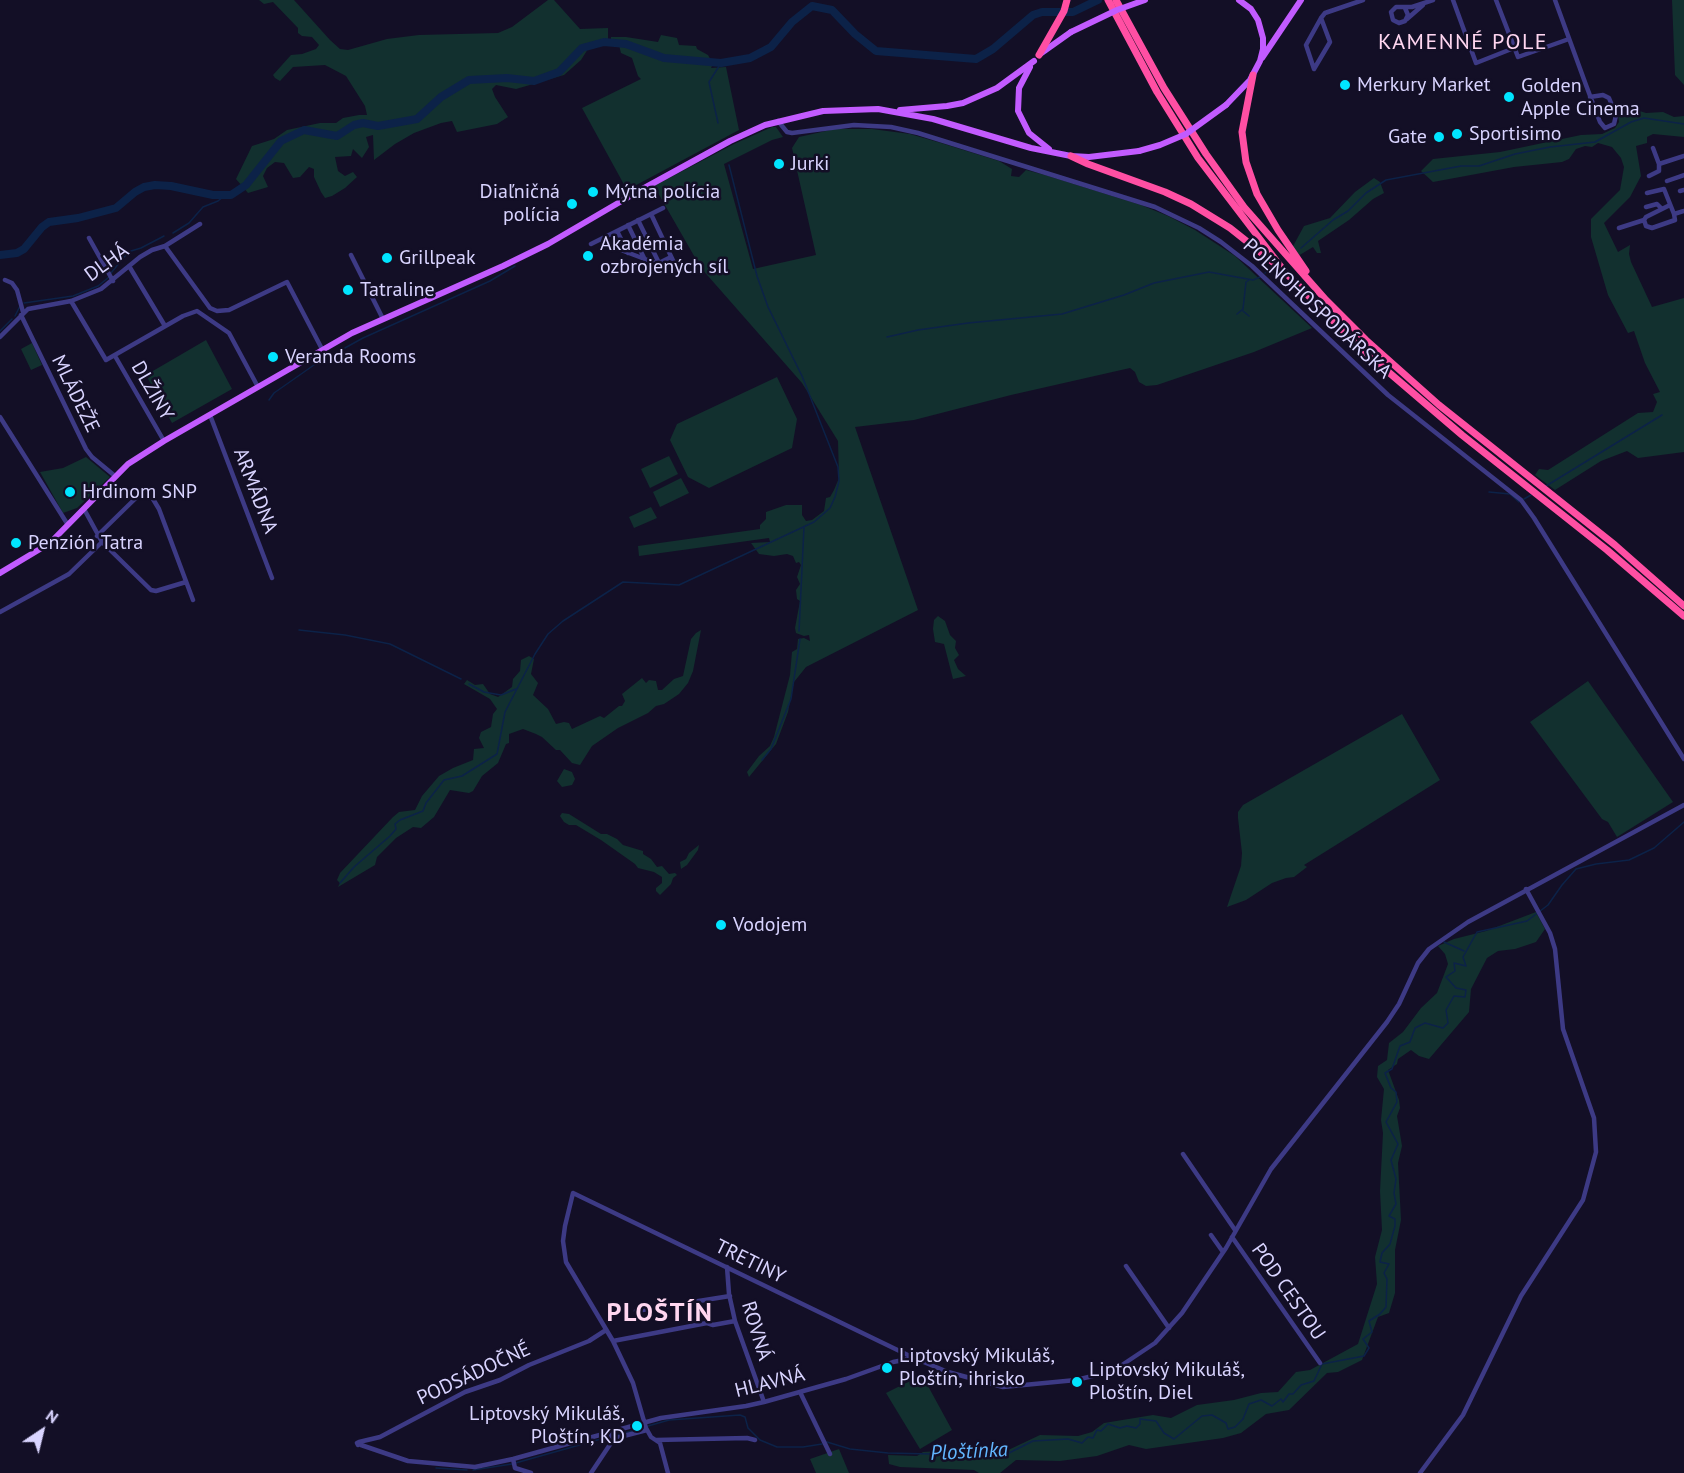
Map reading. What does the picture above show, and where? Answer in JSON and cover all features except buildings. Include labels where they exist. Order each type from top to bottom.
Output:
[{"type":"highway","points":[[1036,58],[1064,11],[1067,0]]},
{"type":"highway","points":[[1112,1],[1157,92],[1198,158],[1285,272]]},
{"type":"highway","points":[[1112,1],[1206,154],[1244,207],[1326,300],[1366,340],[1439,405],[1615,545],[1684,606]]},
{"type":"highway","points":[[1253,75],[1242,132],[1248,171],[1257,194],[1278,230],[1326,300]]},
{"type":"highway","points":[[1071,156],[1165,192],[1191,204],[1230,228],[1285,272],[1358,346],[1462,435],[1607,550],[1684,616]]},
{"type":"main road","points":[[0,573],[42,549],[138,456],[352,333],[503,266],[561,237],[730,141],[778,121],[833,110],[889,110],[963,103],[997,88],[1071,32],[1117,10],[1145,0]]},
{"type":"main road","points":[[1239,0],[1251,9],[1259,23],[1263,40],[1260,61]]},
{"type":"main road","points":[[889,110],[933,119],[1031,148],[1071,156],[1089,158],[1139,152],[1160,146],[1186,134],[1242,91],[1301,0]]},
{"type":"main road","points":[[1036,58],[1019,88],[1018,111],[1029,133],[1053,151]]},
{"type":"street","points":[[1321,18],[1330,42],[1314,69],[1306,45],[1321,18],[1325,13],[1363,0]]},
{"type":"street","points":[[1425,3],[1400,23],[1393,20],[1391,12],[1394,4],[1402,7],[1433,0]]},
{"type":"street","points":[[1453,0],[1476,63],[1514,48]]},
{"type":"street","points":[[1496,0],[1518,57],[1569,39]]},
{"type":"street","points":[[1555,0],[1590,97],[1602,126],[1608,128],[1614,124],[1616,115],[1608,98],[1599,95],[1590,97]]},
{"type":"street","points":[[1402,7],[1408,15],[1407,19]]},
{"type":"street","name":"POĽNOHOSPODÁRSKA","points":[[778,121],[785,130],[792,133],[866,125],[897,128],[928,136],[1155,207],[1199,228],[1234,252],[1388,395],[1521,500],[1684,759]]},
{"type":"street","points":[[1649,176],[1659,171],[1653,148]]},
{"type":"street","points":[[1659,164],[1684,156]]},
{"type":"street","points":[[1667,181],[1684,175]]},
{"type":"street","points":[[1644,220],[1646,226],[1652,228],[1675,220],[1664,189],[1647,193]]},
{"type":"street","points":[[1646,207],[1658,204],[1661,208]]},
{"type":"street","points":[[1619,228],[1644,220],[1661,208],[1670,205]]},
{"type":"street","points":[[591,243],[663,208]]},
{"type":"street","points":[[1674,214],[1684,211]]},
{"type":"street","points":[[601,239],[604,244],[628,254],[674,270],[677,269],[651,214]]},
{"type":"street","points":[[638,220],[658,263]]},
{"type":"street","name":"DLHÁ","points":[[0,336],[31,308],[70,301],[101,289],[111,277],[152,250],[165,246],[200,224]]},
{"type":"street","points":[[628,225],[645,260]]},
{"type":"street","points":[[617,231],[628,254]]},
{"type":"street","points":[[88,238],[111,277]]},
{"type":"street","points":[[165,246],[210,308],[219,311],[229,310],[287,282],[322,350]]},
{"type":"street","points":[[351,255],[382,319]]},
{"type":"street","points":[[658,263],[671,257]]},
{"type":"street","points":[[129,266],[165,326]]},
{"type":"street","name":"MLÁDEŽE","points":[[5,280],[12,283],[17,290],[22,314],[87,451],[116,476]]},
{"type":"street","points":[[70,301],[107,360],[193,311],[203,314],[229,333],[258,387]]},
{"type":"street","points":[[203,314],[210,308]]},
{"type":"street","name":"DLŽINY","points":[[115,356],[164,441]]},
{"type":"street","name":"ARMÁDNA","points":[[210,415],[272,578]]},
{"type":"street","points":[[0,417],[68,525]]},
{"type":"street","points":[[97,536],[142,493],[150,494],[159,509],[193,600]]},
{"type":"street","points":[[84,509],[97,536],[151,590],[156,591],[186,582]]},
{"type":"street","points":[[0,612],[69,574],[102,542]]},
{"type":"street","name":"TRETINY","points":[[606,1330],[566,1262],[565,1226],[573,1193],[914,1359],[948,1372],[998,1387],[1019,1387],[1101,1374],[1128,1362],[1155,1343],[1182,1313],[1223,1252],[1262,1183],[1286,1147],[1394,1012],[1425,953],[1458,927],[1684,805]]},
{"type":"street","points":[[1420,1473],[1469,1405],[1503,1329],[1521,1296],[1583,1200],[1594,1166],[1596,1152],[1594,1118],[1565,1038],[1560,1014],[1557,958],[1552,938],[1526,889]]},
{"type":"street","points":[[1183,1154],[1235,1230]]},
{"type":"street","points":[[1211,1235],[1223,1252]]},
{"type":"street","name":"POD CESTOU","points":[[1232,1237],[1320,1363]]},
{"type":"street","points":[[1126,1266],[1169,1328]]},
{"type":"street","name":"ROVNÁ","points":[[727,1267],[735,1321],[764,1402]]},
{"type":"street","points":[[636,1311],[730,1296]]},
{"type":"street","points":[[613,1341],[707,1323],[713,1325],[735,1321]]},
{"type":"street","points":[[606,1330],[633,1383],[651,1437],[661,1445],[668,1473]]},
{"type":"street","name":"PODSÁDOČNÉ","points":[[472,1469],[408,1461],[357,1443],[380,1437],[465,1392],[500,1380],[589,1341],[606,1330]]},
{"type":"street","name":"HLAVNÁ","points":[[646,1426],[764,1402],[900,1361],[914,1359]]},
{"type":"street","points":[[801,1392],[830,1454]]},
{"type":"street","points":[[591,1473],[611,1436],[638,1424],[646,1426]]},
{"type":"street","points":[[472,1469],[514,1465],[646,1426]]},
{"type":"street","points":[[656,1440],[747,1438],[755,1440]]},
{"type":"street","points":[[514,1465],[531,1473]]},
{"type":"green space","points":[[259,0],[294,0],[330,40],[340,49],[348,50],[387,39],[419,35],[498,33],[512,27],[548,0],[554,0],[580,29],[608,28],[608,39],[583,45],[588,49],[581,60],[564,75],[516,89],[496,85],[492,89],[495,97],[508,117],[497,124],[457,132],[452,121],[441,123],[414,133],[374,160],[373,135],[366,137],[369,147],[362,158],[353,149],[351,156],[335,157],[338,171],[345,176],[353,172],[357,177],[332,196],[325,198],[321,192],[314,177],[314,169],[309,167],[300,177],[293,178],[284,163],[275,162],[267,168],[263,176],[268,187],[248,193],[236,179],[252,146],[274,139],[287,130],[320,123],[336,123],[343,118],[367,115],[365,106],[346,76],[325,65],[293,67],[280,81],[275,78],[273,75],[291,55],[316,49],[319,45],[312,37],[298,33],[298,28],[273,2],[264,4]]},
{"type":"green space","points":[[1672,0],[1684,0],[1684,85],[1675,75]]},
{"type":"green space","points":[[661,35],[677,38],[679,45],[696,46],[708,55],[713,64],[711,68],[726,67],[739,130],[627,190],[582,108],[641,79],[632,58],[621,53],[618,41],[611,37],[658,42]]},
{"type":"green space","points":[[1617,104],[1646,113],[1663,112],[1674,117],[1684,116],[1684,137],[1653,134],[1647,137],[1647,143],[1636,146],[1641,176],[1630,197],[1604,223],[1618,252],[1630,245],[1631,262],[1652,307],[1684,298],[1684,452],[1638,458],[1627,451],[1601,461],[1555,490],[1535,475],[1539,469],[1548,470],[1638,413],[1653,412],[1657,402],[1653,394],[1660,392],[1645,363],[1634,331],[1628,333],[1608,295],[1591,237],[1591,219],[1620,190],[1624,167],[1621,158],[1612,147],[1598,143],[1592,147],[1585,146],[1576,149],[1569,159],[1562,162],[1514,167],[1433,182],[1421,171],[1433,159],[1500,152],[1581,135],[1602,134],[1615,128],[1619,122]]},
{"type":"green space","points":[[776,127],[783,137],[772,140],[724,164],[753,269],[816,255],[792,148],[799,137],[835,129],[872,129],[910,134],[941,143],[999,161],[1012,169],[1011,176],[1019,177],[1026,170],[1141,205],[1168,216],[1195,230],[1235,256],[1312,328],[1254,352],[1157,385],[1146,386],[1139,382],[1135,372],[1130,368],[914,420],[855,427],[918,610],[806,667],[794,682],[788,712],[776,744],[749,777],[747,772],[770,746],[774,737],[790,675],[792,652],[797,649],[798,639],[804,638],[810,641],[809,635],[796,633],[795,628],[800,601],[797,599],[796,590],[800,584],[797,577],[801,565],[799,562],[796,563],[793,556],[787,554],[774,556],[759,554],[751,543],[770,542],[769,538],[639,556],[638,546],[760,529],[760,525],[766,519],[766,512],[786,505],[802,505],[802,515],[806,521],[812,520],[824,511],[826,498],[830,497],[839,478],[838,441],[802,383],[701,268],[654,186]]},
{"type":"green space","points":[[1374,178],[1380,182],[1384,193],[1318,241],[1321,253],[1317,253],[1313,247],[1298,256],[1292,248],[1304,226],[1330,218],[1355,192]]},
{"type":"green space","points":[[206,340],[232,389],[172,423],[146,375]]},
{"type":"green space","points":[[32,343],[42,365],[31,370],[21,349]]},
{"type":"green space","points":[[777,377],[797,419],[792,448],[709,488],[688,477],[670,440],[677,424]]},
{"type":"green space","points":[[669,456],[678,474],[650,488],[641,469]]},
{"type":"green space","points":[[86,457],[110,477],[77,508],[63,513],[40,472],[63,468]]},
{"type":"green space","points":[[681,478],[689,493],[660,507],[653,492]]},
{"type":"green space","points":[[651,507],[657,518],[634,528],[629,517]]},
{"type":"green space","points":[[938,616],[945,621],[950,635],[956,641],[955,648],[959,655],[954,660],[958,669],[966,676],[953,679],[944,644],[935,642],[934,620]]},
{"type":"green space","points":[[701,630],[693,671],[688,683],[679,694],[618,728],[592,746],[580,765],[572,763],[560,750],[556,750],[536,734],[523,729],[509,734],[509,743],[506,744],[498,763],[482,776],[473,791],[469,793],[450,790],[434,817],[421,828],[413,827],[396,838],[377,857],[375,865],[338,887],[340,883],[337,880],[340,873],[393,817],[399,812],[415,810],[422,796],[439,776],[473,760],[474,749],[484,748],[479,738],[481,732],[491,727],[493,714],[497,709],[490,699],[464,684],[467,680],[475,685],[483,684],[490,694],[498,697],[512,687],[513,679],[520,671],[521,660],[529,656],[534,659],[531,674],[538,683],[533,695],[548,709],[556,724],[569,723],[572,729],[600,716],[604,718],[622,706],[625,701],[622,694],[642,678],[646,683],[649,680],[656,681],[658,690],[662,690],[674,679],[683,676],[691,639]]},
{"type":"green space","points":[[1588,681],[1673,802],[1617,837],[1608,822],[1602,819],[1530,722]]},
{"type":"green space","points":[[1402,714],[1440,780],[1304,865],[1307,867],[1294,877],[1272,883],[1246,900],[1227,907],[1241,866],[1238,812],[1243,805]]},
{"type":"green space","points":[[564,769],[572,772],[575,779],[572,785],[562,787],[557,781]]},
{"type":"green space","points":[[562,813],[569,814],[601,834],[617,839],[623,845],[643,851],[643,854],[657,867],[662,866],[669,874],[677,875],[660,895],[656,888],[662,883],[662,877],[654,872],[638,868],[601,840],[576,825],[564,822],[560,816]]},
{"type":"green space","points":[[699,845],[687,865],[681,869],[680,862]]},
{"type":"green space","points":[[1536,912],[1545,929],[1536,942],[1515,949],[1498,951],[1487,958],[1471,989],[1469,1012],[1429,1059],[1411,1050],[1388,1070],[1399,1100],[1400,1108],[1397,1116],[1402,1146],[1398,1163],[1401,1220],[1395,1250],[1395,1293],[1389,1313],[1378,1317],[1362,1360],[1338,1372],[1327,1373],[1289,1410],[1266,1414],[1241,1433],[1223,1438],[1146,1449],[1129,1445],[1097,1456],[1060,1461],[1016,1460],[1000,1473],[900,1467],[889,1464],[888,1455],[917,1456],[923,1452],[986,1448],[1004,1452],[1040,1435],[1078,1436],[1092,1432],[1104,1423],[1153,1415],[1171,1418],[1197,1405],[1278,1392],[1296,1372],[1310,1370],[1358,1344],[1377,1284],[1375,1257],[1382,1230],[1380,1191],[1383,1133],[1381,1120],[1384,1089],[1377,1077],[1378,1066],[1387,1060],[1389,1043],[1403,1032],[1421,1008],[1437,993],[1448,964],[1445,954],[1438,946]]},
{"type":"green space","points":[[922,1375],[952,1430],[920,1449],[886,1393]]},
{"type":"green space","points":[[839,1449],[849,1473],[816,1473],[810,1459]]},
{"type":"waterway","points":[[0,255],[17,253],[24,249],[49,222],[78,218],[116,208],[144,187],[171,186],[213,195],[231,195],[246,185],[281,141],[304,130],[337,136],[354,125],[363,123],[378,126],[417,119],[441,97],[469,80],[507,78],[534,81],[559,72],[582,48],[604,42],[626,44],[664,58],[721,63],[750,58],[771,47],[792,22],[812,6],[832,10],[855,34],[876,51],[976,59],[993,49],[1033,15],[1042,12],[1073,12],[1098,0]]},
{"type":"waterway","points":[[718,123],[709,82],[721,63]]},
{"type":"waterway","points":[[1301,248],[1333,220],[1348,211],[1366,193],[1386,180],[1461,166],[1479,166],[1515,154],[1550,147],[1595,142],[1631,122],[1644,118],[1684,124]]},
{"type":"waterway","points":[[340,883],[354,867],[390,836],[396,829],[395,824],[423,811],[426,803],[444,780],[462,776],[497,754],[505,712],[535,654],[548,634],[563,621],[623,582],[679,585],[814,522],[830,508],[839,481],[838,467],[802,376],[768,307],[757,276],[729,165]]},
{"type":"waterway","points":[[173,233],[189,223],[203,207],[224,196]]},
{"type":"waterway","points":[[111,273],[131,251],[164,236]]},
{"type":"waterway","points":[[269,400],[274,393],[314,365],[363,338],[490,281],[515,266]]},
{"type":"waterway","points":[[1265,273],[1269,270]]},
{"type":"waterway","points":[[887,337],[968,323],[1062,314],[1154,283],[1209,272],[1253,280]]},
{"type":"waterway","points":[[24,303],[73,296],[98,286],[109,277]]},
{"type":"waterway","points":[[1253,280],[1260,277]]},
{"type":"waterway","points":[[1237,314],[1243,309],[1246,282],[1249,280]]},
{"type":"waterway","points":[[15,316],[20,306]]},
{"type":"waterway","points":[[1243,311],[1249,316]]},
{"type":"waterway","points":[[0,331],[12,319]]},
{"type":"waterway","points":[[1546,486],[1662,415]]},
{"type":"waterway","points":[[1489,492],[1510,494],[1519,502]]},
{"type":"waterway","points":[[1524,499],[1531,495]]},
{"type":"waterway","points":[[799,631],[804,527]]},
{"type":"waterway","points":[[299,630],[345,635],[390,644],[461,679]]},
{"type":"waterway","points":[[762,760],[771,749],[791,699],[800,639]]},
{"type":"waterway","points":[[469,684],[484,692],[501,695],[516,689]]},
{"type":"waterway","name":"Ploštínka","points":[[827,1442],[850,1449],[888,1453],[1007,1454],[1033,1441],[1068,1439],[1082,1443],[1088,1437],[1093,1438],[1097,1430],[1101,1431],[1108,1424],[1120,1428],[1127,1426],[1136,1428],[1140,1424],[1140,1419],[1156,1421],[1164,1433],[1174,1439],[1202,1416],[1212,1415],[1226,1423],[1228,1429],[1235,1427],[1243,1419],[1249,1404],[1261,1400],[1272,1406],[1281,1399],[1283,1402],[1301,1385],[1314,1381],[1322,1364],[1364,1356],[1369,1348],[1363,1339],[1372,1332],[1369,1321],[1386,1307],[1387,1279],[1384,1273],[1389,1264],[1380,1262],[1382,1253],[1390,1244],[1395,1226],[1395,1219],[1389,1216],[1396,1204],[1394,1193],[1396,1179],[1391,1160],[1398,1144],[1386,1122],[1397,1102],[1396,1092],[1391,1088],[1385,1073],[1392,1069],[1400,1046],[1410,1042],[1415,1028],[1425,1023],[1443,1028],[1448,1023],[1446,1010],[1454,996],[1465,997],[1466,990],[1456,988],[1446,977],[1455,971],[1454,963],[1466,966],[1463,957],[1477,932],[1527,921],[1548,905],[1576,869],[1629,860],[1654,848],[1684,822]]},
{"type":"waterway","points":[[1444,942],[1464,951]]},
{"type":"waterway","name":"Ploštínka","points":[[648,1426],[669,1420],[740,1415],[745,1417],[748,1428],[760,1440],[777,1447],[822,1444]]},
{"type":"waterway","name":"Ploštínka","points":[[613,1436],[643,1428]]},
{"type":"waterway","name":"Ploštínka","points":[[473,1470],[512,1464],[608,1437]]},
{"type":"waterway","name":"Ploštínka","points":[[436,1468],[467,1470]]},
{"type":"place","name":"Merkury Market","points":[[1345,85]]},
{"type":"place","name":"Golden Apple Cinema","points":[[1509,97]]},
{"type":"place","name":"Sportisimo","points":[[1457,134]]},
{"type":"place","name":"Gate","points":[[1439,137]]},
{"type":"place","name":"Jurki","points":[[779,164]]},
{"type":"place","name":"Mýtna polícia","points":[[593,192]]},
{"type":"place","name":"Diaľničná polícia","points":[[572,204]]},
{"type":"place","name":"Akadémia ozbrojených síl","points":[[588,256]]},
{"type":"place","name":"Grillpeak","points":[[387,258]]},
{"type":"place","name":"Tatraline","points":[[348,290]]},
{"type":"place","name":"Veranda Rooms","points":[[273,357]]},
{"type":"place","name":"Hrdinom SNP","points":[[70,492]]},
{"type":"place","name":"Penzión Tatra","points":[[16,543]]},
{"type":"place","name":"Vodojem","points":[[721,925]]},
{"type":"place","name":"Liptovský Mikuláš, Ploštín, ihrisko","points":[[887,1368]]},
{"type":"place","name":"Liptovský Mikuláš, Ploštín, Diel","points":[[1077,1382]]},
{"type":"place","name":"Liptovský Mikuláš, Ploštín, KD","points":[[637,1426]]},
{"type":"district","name":"KAMENNÉ POLE","points":[[1463,43]]},
{"type":"district","name":"PLOŠTÍN","points":[[660,1314]]}]
